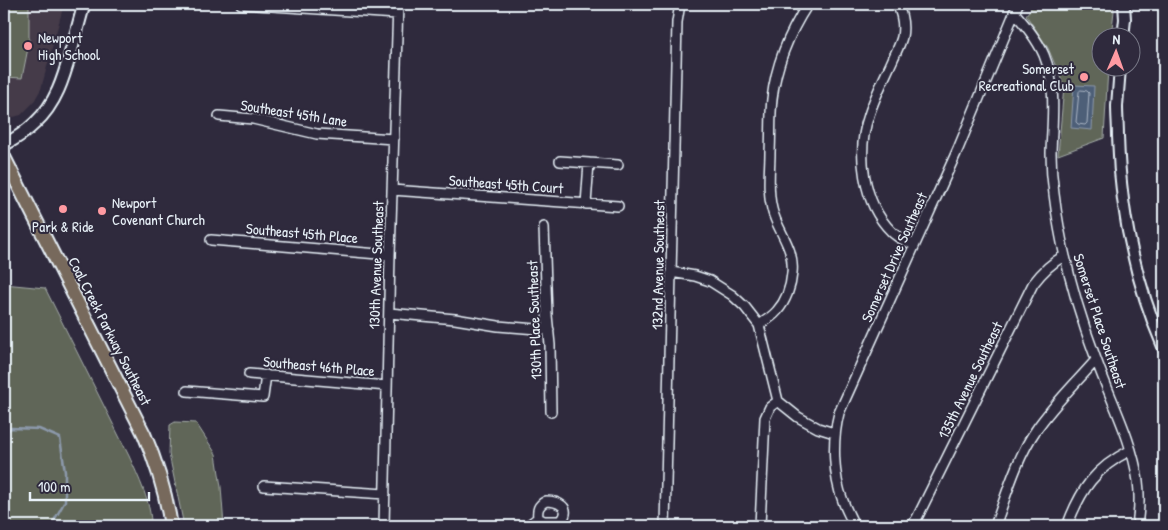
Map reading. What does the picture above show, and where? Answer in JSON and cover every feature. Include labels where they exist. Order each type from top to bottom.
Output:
[{"type":"main road","points":[[4,146],[35,124],[55,98],[63,79],[84,4]]},
{"type":"main road","name":"Coal Creek Parkway Southeast","points":[[4,157],[144,434],[154,457],[171,526]]},
{"type":"street","points":[[242,4],[397,14]]},
{"type":"street","name":"130th Avenue Southeast","points":[[384,526],[398,4]]},
{"type":"street","name":"132nd Avenue Southeast","points":[[665,526],[677,22],[680,4]]},
{"type":"street","points":[[759,326],[777,312],[790,285],[792,271],[791,254],[775,219],[770,200],[772,100],[775,78],[782,55],[792,32],[808,4]]},
{"type":"street","points":[[897,4],[902,19],[902,37],[868,116],[863,147],[863,171],[868,192],[880,217],[891,231],[901,239],[914,245]]},
{"type":"street","points":[[1124,4],[1124,28]]},
{"type":"street","name":"Somerset Drive Southeast","points":[[854,526],[842,500],[836,476],[834,433],[839,413],[958,149],[1016,8]]},
{"type":"street","name":"Somerset Place Southeast","points":[[1016,8],[1039,46],[1050,76],[1053,102],[1052,174],[1064,256],[1077,304],[1096,360],[1131,450],[1138,482],[1137,526]]},
{"type":"street","points":[[1119,78],[1117,107],[1122,198],[1128,233],[1141,282],[1164,348]]},
{"type":"street","name":"Southeast 45th Lane","points":[[219,116],[253,119],[317,134],[394,139]]},
{"type":"street","points":[[560,161],[618,165]]},
{"type":"street","points":[[586,204],[589,163]]},
{"type":"street","name":"Southeast 45th Court","points":[[392,190],[618,206]]},
{"type":"street","name":"130th Place Southeast","points":[[544,227],[551,412]]},
{"type":"street","name":"Southeast 45th Place","points":[[211,240],[390,254]]},
{"type":"street","name":"135th Avenue Southeast","points":[[912,526],[1033,284],[1046,267],[1064,256]]},
{"type":"street","points":[[671,272],[710,281],[732,295],[745,307],[759,326],[778,401],[798,417],[818,428],[834,433]]},
{"type":"street","points":[[389,313],[549,330]]},
{"type":"street","points":[[995,526],[1019,462],[1035,431],[1051,410],[1096,360]]},
{"type":"street","name":"Southeast 46th Place","points":[[249,374],[387,386]]},
{"type":"street","points":[[187,391],[263,397],[266,376]]},
{"type":"street","points":[[760,526],[765,418],[770,407],[778,401]]},
{"type":"street","points":[[1067,526],[1077,502],[1093,477],[1118,456],[1131,450]]},
{"type":"street","points":[[264,486],[385,494]]},
{"type":"street","points":[[527,526],[538,518]]},
{"type":"shaded area","name":"Newport High School","points":[[4,4],[64,4],[41,89],[33,103],[21,115],[10,118],[4,117]]},
{"type":"green space","points":[[4,4],[29,4],[29,43],[22,78],[4,77]]},
{"type":"green space","name":"Somerset Recreational Club","points":[[1034,4],[1113,4],[1112,28],[1090,28],[1090,78],[1107,78],[1104,138],[1058,155],[1064,86],[1048,48],[1026,15]]},
{"type":"green space","points":[[4,284],[45,288],[129,456],[147,500],[151,526],[4,526]]},
{"type":"green space","points":[[175,422],[196,423],[216,454],[224,526],[184,526],[169,454],[170,425]]},
{"type":"water","points":[[1074,85],[1094,86],[1092,130],[1071,128]]},
{"type":"waterway","points":[[4,433],[11,428],[39,429],[60,438],[65,472],[65,501],[51,526]]},
{"type":"place","name":"Newport High School","points":[[28,46]]},
{"type":"place","name":"Somerset Recreational Club","points":[[1084,77]]},
{"type":"place","name":"Park & Ride","points":[[63,209]]},
{"type":"place","name":"Newport Covenant Church","points":[[102,211]]}]
